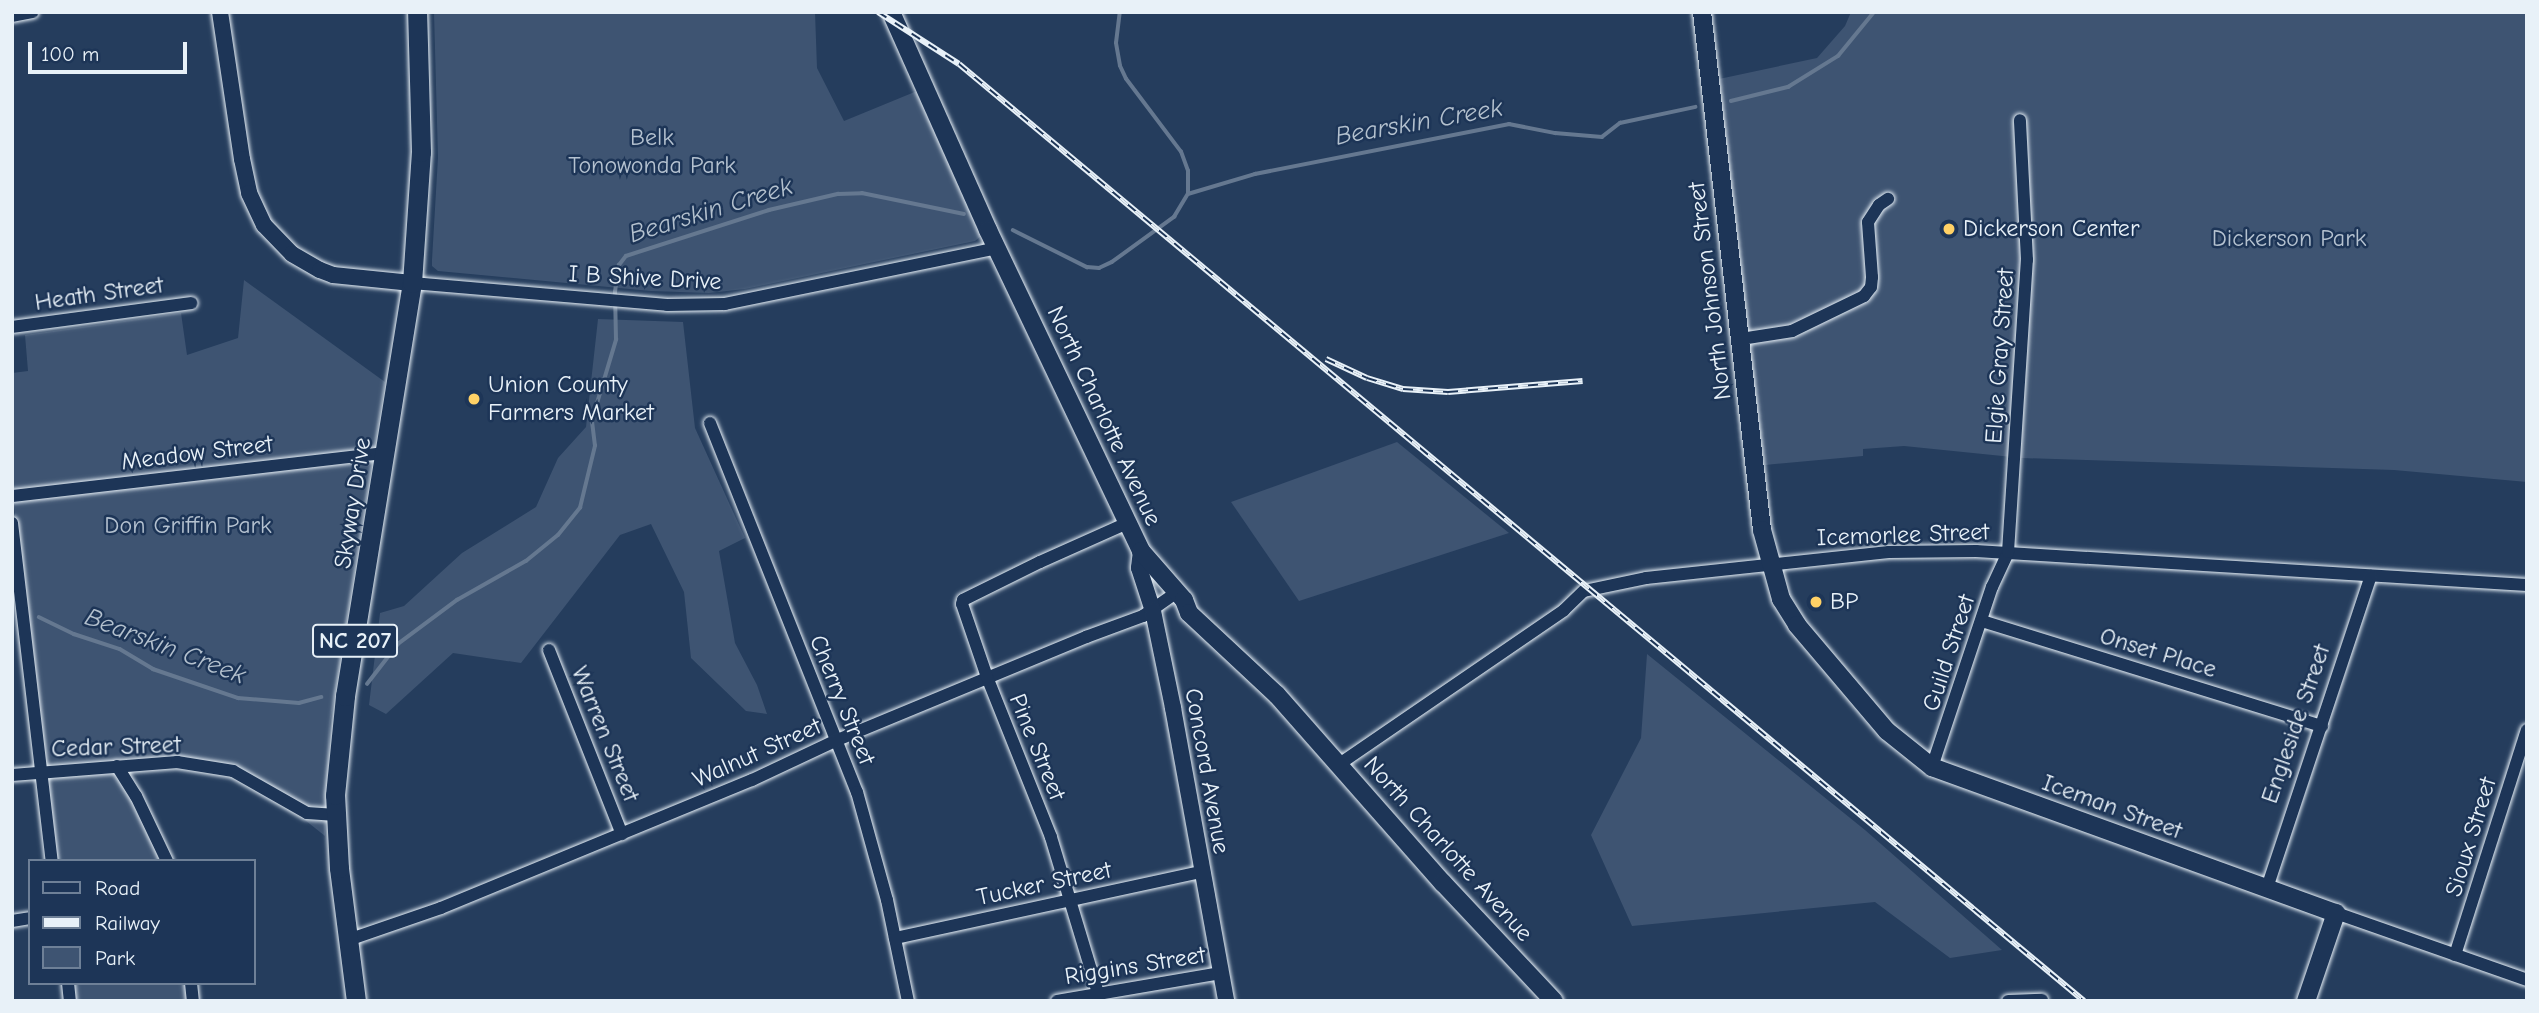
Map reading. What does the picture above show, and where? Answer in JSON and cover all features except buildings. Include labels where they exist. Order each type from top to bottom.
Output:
[{"type":"main road","name":"Skyway Drive","points":[[356,1001],[336,815],[345,696],[387,453],[412,283],[421,152],[417,12]]},
{"type":"main road","name":"North Charlotte Avenue","points":[[891,12],[997,248],[1141,551],[1146,569],[1189,613],[1255,671],[1554,1001]]},
{"type":"main road","name":"North Johnson Street","points":[[1702,12],[1762,530],[1769,563]]},
{"type":"main road","name":"Iceman Street","points":[[1769,563],[1781,599],[1797,625],[1887,731],[1932,767],[2336,913]]},
{"type":"main road","points":[[2306,1001],[2336,913]]},
{"type":"street","points":[[12,16],[33,12]]},
{"type":"street","points":[[219,12],[249,193],[264,225],[292,254],[320,270],[333,275],[412,283]]},
{"type":"street","name":"Elgie Gray Street","points":[[2008,552],[2027,260],[2020,120]]},
{"type":"street","points":[[1741,339],[1792,331],[1864,296],[1871,286],[1872,277],[1868,222],[1879,205],[1888,199]]},
{"type":"street","name":"I B Shive Drive","points":[[412,283],[695,305],[748,301],[997,248]]},
{"type":"street","name":"Heath Street","points":[[12,327],[191,303]]},
{"type":"street","name":"Cherry Street","points":[[710,423],[857,792],[895,938],[908,1001]]},
{"type":"street","name":"Meadow Street","points":[[12,496],[387,453]]},
{"type":"street","points":[[12,523],[52,859]]},
{"type":"street","name":"Pine Street","points":[[1098,993],[1072,899],[1051,837],[962,607],[963,600],[1127,523]]},
{"type":"street","name":"Concord Avenue","points":[[1141,551],[1139,568],[1153,611],[1226,1001]]},
{"type":"street","name":"Icemorlee Street","points":[[1338,765],[1563,610],[1584,591],[1646,578],[1889,552],[2008,552],[2527,585]]},
{"type":"street","name":"Guild Street","points":[[1932,767],[1992,587],[2008,552]]},
{"type":"street","name":"Engleside Street","points":[[2267,888],[2371,576]]},
{"type":"street","name":"Walnut Street","points":[[348,940],[441,908],[752,780],[835,741],[1153,611],[1173,596]]},
{"type":"street","name":"Onset Place","points":[[1982,621],[2322,726]]},
{"type":"street","name":"Warren Street","points":[[549,650],[622,834]]},
{"type":"street","name":"Sioux Street","points":[[2455,955],[2527,730]]},
{"type":"street","name":"Cedar Street","points":[[12,775],[177,762],[233,771],[307,813],[336,815]]},
{"type":"street","points":[[117,766],[136,796],[166,859]]},
{"type":"street","name":"Tucker Street","points":[[895,938],[1201,872]]},
{"type":"street","name":"Iceman Street","points":[[2336,913],[2527,980]]},
{"type":"street","name":"Riggins Street","points":[[1057,1001],[1221,973]]},
{"type":"street","points":[[2008,1001],[2042,1000]]},
{"type":"green space","name":"Belk Tonowonda Park","points":[[434,12],[815,12],[817,68],[844,121],[917,91],[982,235],[975,241],[745,289],[709,293],[651,291],[438,271],[432,266],[438,157]]},
{"type":"green space","name":"Dickerson Park","points":[[1851,12],[2527,12],[2527,482],[2394,470],[2022,458],[1904,446],[1863,449],[1863,456],[1765,465],[1749,361],[1719,79],[1817,58],[1845,26]]},
{"type":"green space","name":"Don Griffin Park","points":[[244,280],[385,382],[330,723],[325,836],[246,773],[232,768],[114,764],[163,859],[55,859],[12,490],[12,373],[28,371],[25,335],[181,313],[187,355],[238,338]]},
{"type":"green space","points":[[598,319],[683,322],[695,428],[745,538],[719,551],[735,643],[757,685],[767,714],[746,711],[691,658],[684,592],[651,524],[620,535],[521,663],[453,653],[386,714],[369,705],[380,613],[404,606],[462,553],[536,507],[558,458],[586,427]]},
{"type":"green space","points":[[1397,442],[1509,533],[1299,601],[1231,502]]},
{"type":"green space","points":[[1647,654],[1865,830],[2002,950],[1950,958],[1875,902],[1632,926],[1591,835],[1641,738]]},
{"type":"green space","points":[[71,985],[187,985],[187,1001],[71,1001]]},
{"type":"waterway","name":"Bearskin Creek","points":[[1013,230],[1087,267],[1099,268],[1112,262],[1174,217],[1188,194],[1188,171],[1181,152],[1126,79],[1120,66],[1116,43],[1120,12]]},
{"type":"waterway","name":"Bearskin Creek","points":[[1731,101],[1788,87],[1838,56],[1874,12]]},
{"type":"waterway","name":"Bearskin Creek","points":[[1188,194],[1255,174],[1509,124],[1555,133],[1602,137],[1620,123],[1695,107]]},
{"type":"waterway","name":"Bearskin Creek","points":[[367,684],[398,644],[457,600],[526,561],[558,535],[580,508],[595,446],[592,420],[616,340],[615,292],[619,265],[626,256],[769,210],[838,194],[862,193],[964,214]]},
{"type":"waterway","name":"Bearskin Creek","points":[[39,617],[74,634],[120,649],[153,669],[238,698],[299,703],[321,697]]},
{"type":"railway","points":[[878,12],[959,64],[2084,1001]]},
{"type":"railway","points":[[1326,359],[1367,378],[1403,389],[1448,392],[1583,381]]},
{"type":"place","name":"Dickerson Center","points":[[1949,229]]},
{"type":"place","name":"Union County Farmers Market","points":[[474,399]]},
{"type":"place","name":"BP","points":[[1816,602]]}]
